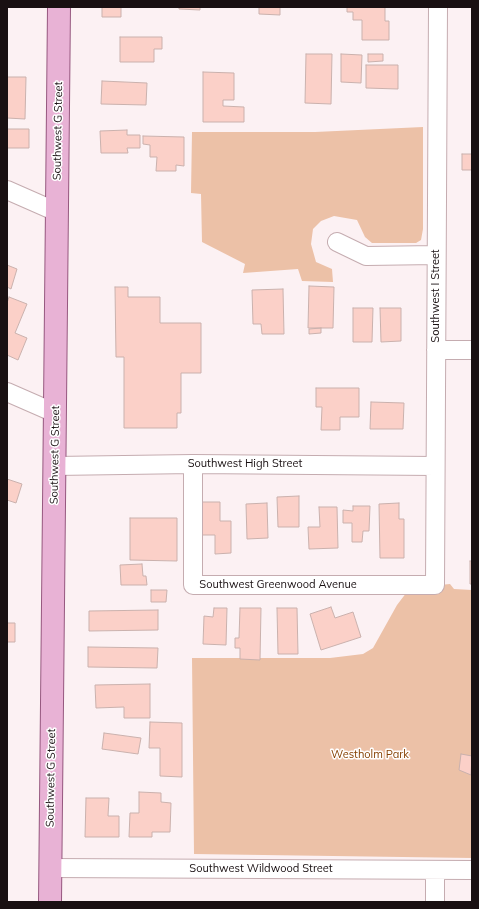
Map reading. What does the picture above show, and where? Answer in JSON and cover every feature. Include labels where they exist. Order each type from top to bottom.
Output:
[{"type":"main road","name":"Southwest G Street","points":[[50,902],[59,7]]},
{"type":"street","name":"Southwest I Street","points":[[435,585],[438,7]]},
{"type":"street","points":[[7,190],[57,212]]},
{"type":"street","points":[[337,242],[366,256],[436,255]]},
{"type":"street","points":[[436,350],[472,350]]},
{"type":"street","points":[[7,392],[55,413]]},
{"type":"street","name":"Southwest High Street","points":[[54,466],[193,464],[435,466]]},
{"type":"street","name":"Southwest Greenwood Avenue","points":[[193,464],[194,585],[435,585]]},
{"type":"street","name":"Southwest Wildwood Street","points":[[50,868],[472,870]]},
{"type":"street","points":[[435,870],[435,902]]},
{"type":"green space","points":[[423,127],[423,229],[421,240],[416,243],[372,243],[365,237],[357,220],[334,216],[321,221],[313,229],[311,244],[316,262],[332,269],[333,282],[302,281],[298,269],[243,273],[245,264],[202,242],[201,194],[191,193],[192,132],[315,132]]},
{"type":"green space","name":"Westholm Park","points":[[450,584],[454,589],[472,590],[472,858],[194,854],[192,658],[330,658],[363,654],[373,648],[397,605],[410,588]]},
{"type":"building","points":[[102,7],[121,7],[121,17],[102,17]]},
{"type":"building","points":[[179,7],[200,7],[200,10],[179,9]]},
{"type":"building","points":[[259,7],[280,7],[280,15],[259,14]]},
{"type":"building","points":[[347,7],[385,7],[385,21],[389,21],[389,40],[362,40],[362,20],[353,20],[353,12],[347,12]]},
{"type":"building","points":[[120,37],[162,37],[162,49],[154,49],[154,62],[120,62]]},
{"type":"building","points":[[306,54],[332,54],[331,104],[305,103]]},
{"type":"building","points":[[341,54],[362,55],[361,83],[341,82]]},
{"type":"building","points":[[368,54],[383,54],[383,61],[368,62]]},
{"type":"building","points":[[366,65],[398,65],[398,89],[366,88]]},
{"type":"building","points":[[203,72],[234,73],[234,100],[223,100],[223,106],[244,107],[244,122],[203,122]]},
{"type":"building","points":[[7,77],[26,77],[25,119],[7,118]]},
{"type":"building","points":[[102,81],[147,83],[146,105],[101,104]]},
{"type":"building","points":[[7,129],[29,129],[29,148],[7,148]]},
{"type":"building","points":[[127,130],[127,135],[140,135],[140,148],[127,148],[128,153],[101,153],[100,131]]},
{"type":"building","points":[[143,136],[184,137],[184,166],[176,165],[176,171],[156,171],[157,157],[150,157],[150,145],[143,144]]},
{"type":"building","points":[[462,154],[472,154],[472,170],[462,170]]},
{"type":"building","points":[[7,265],[17,269],[11,289],[7,287]]},
{"type":"building","points":[[309,286],[334,287],[333,328],[308,328]]},
{"type":"building","points":[[115,287],[128,287],[128,297],[160,297],[160,323],[201,323],[201,373],[181,373],[181,413],[177,413],[177,428],[124,428],[124,357],[116,357]]},
{"type":"building","points":[[283,289],[284,334],[262,334],[261,324],[253,324],[252,290]]},
{"type":"building","points":[[9,297],[27,304],[15,333],[27,338],[18,360],[7,355],[7,303]]},
{"type":"building","points":[[353,308],[373,308],[372,342],[353,342]]},
{"type":"building","points":[[380,308],[401,308],[401,341],[381,342]]},
{"type":"building","points":[[321,328],[321,333],[309,334],[309,329]]},
{"type":"building","points":[[316,388],[359,388],[359,417],[340,417],[340,430],[321,430],[322,407],[316,407]]},
{"type":"building","points":[[371,402],[404,403],[403,429],[370,429]]},
{"type":"building","points":[[7,479],[22,484],[16,503],[7,500]]},
{"type":"building","points":[[299,496],[299,527],[278,527],[277,497]]},
{"type":"building","points":[[199,502],[220,502],[220,521],[231,521],[231,553],[215,554],[215,535],[199,535]]},
{"type":"building","points":[[267,503],[268,538],[247,539],[246,504]]},
{"type":"building","points":[[399,503],[399,519],[404,519],[404,558],[380,558],[379,504]]},
{"type":"building","points":[[353,506],[370,506],[369,531],[363,531],[362,542],[352,542],[352,523],[343,523],[343,510],[353,511]]},
{"type":"building","points":[[319,507],[337,507],[338,548],[309,549],[308,527],[320,527]]},
{"type":"building","points":[[130,518],[177,518],[177,561],[130,560]]},
{"type":"building","points":[[470,561],[472,561],[472,584],[470,584]]},
{"type":"building","points":[[142,564],[143,576],[146,576],[147,585],[121,585],[120,565]]},
{"type":"building","points":[[151,590],[167,590],[166,602],[151,602]]},
{"type":"building","points":[[331,607],[335,618],[353,612],[361,637],[321,650],[310,614]]},
{"type":"building","points":[[214,608],[227,608],[226,645],[203,644],[204,616],[213,617]]},
{"type":"building","points":[[240,608],[261,608],[260,660],[240,659],[240,648],[235,648],[235,638],[239,638]]},
{"type":"building","points":[[277,608],[297,608],[298,654],[278,654]]},
{"type":"building","points":[[158,610],[158,630],[89,631],[89,611]]},
{"type":"building","points":[[7,623],[15,623],[15,642],[7,642]]},
{"type":"building","points":[[88,647],[158,648],[157,668],[88,667]]},
{"type":"building","points":[[150,684],[150,718],[124,718],[124,707],[96,708],[95,685]]},
{"type":"building","points":[[150,722],[182,723],[182,777],[160,776],[160,748],[149,748]]},
{"type":"building","points":[[104,733],[141,738],[138,754],[102,749]]},
{"type":"building","points":[[461,754],[472,756],[471,775],[459,770]]},
{"type":"building","points":[[139,792],[161,793],[161,802],[171,803],[170,832],[152,832],[152,837],[129,837],[130,813],[139,813]]},
{"type":"building","points":[[86,798],[109,798],[108,816],[119,816],[119,837],[85,837]]}]
